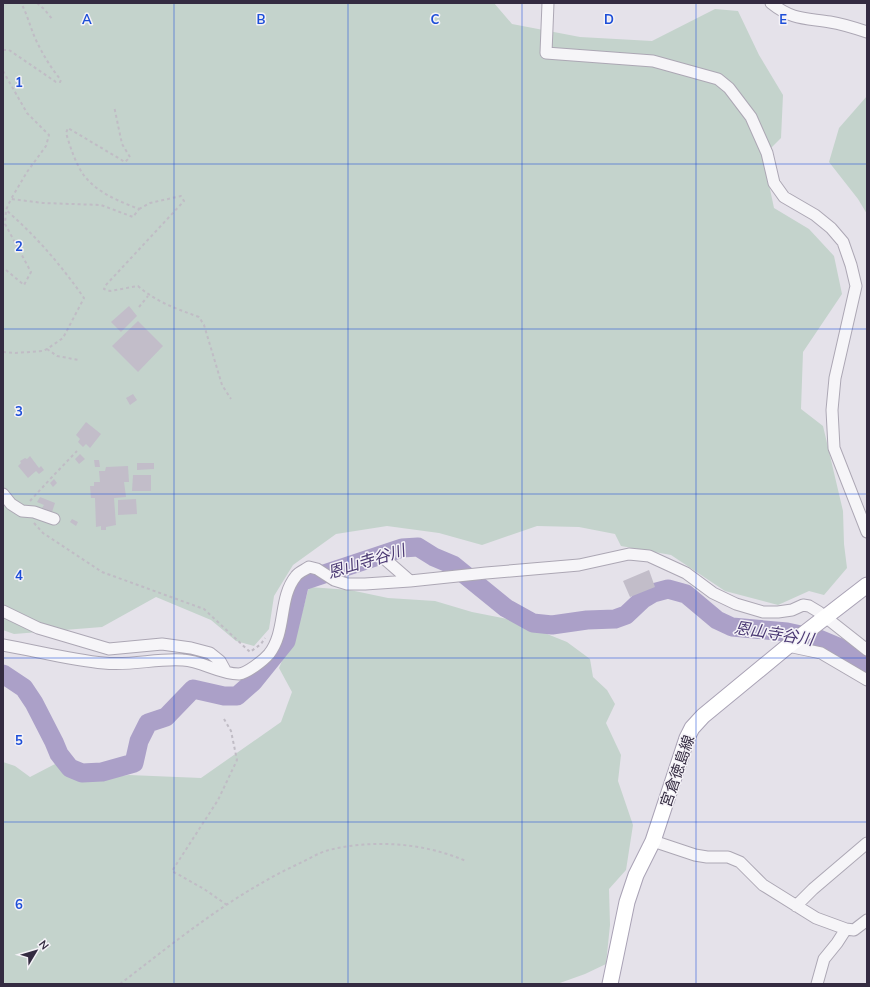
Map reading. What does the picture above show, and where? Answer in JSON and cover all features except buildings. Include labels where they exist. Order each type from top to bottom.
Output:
[{"type":"main road","name":"宮倉徳島線","points":[[610,984],[627,902],[636,875],[653,841],[687,738],[692,728],[703,716],[791,644],[867,585]]},
{"type":"street","points":[[548,3],[546,53],[653,61],[718,79],[729,88],[751,117],[767,153],[774,183],[784,197],[815,215],[831,228],[843,242],[856,286],[835,378],[832,410],[834,448],[867,532]]},
{"type":"street","points":[[771,3],[781,11],[800,18],[831,22],[867,32]]},
{"type":"street","points":[[3,494],[11,504],[22,511],[34,512],[54,519]]},
{"type":"street","points":[[3,645],[104,663],[127,664],[160,660],[185,660],[226,672],[240,674],[256,666],[268,655],[279,638],[288,590],[297,574],[309,567],[317,569],[334,580],[347,584],[410,581],[579,565],[629,554],[649,556],[666,562],[686,573],[713,594],[736,604],[763,612],[778,612],[792,610],[803,605],[809,606],[818,612],[819,622],[867,650]]},
{"type":"street","points":[[386,560],[410,581]]},
{"type":"street","points":[[3,611],[38,628],[109,649],[162,644],[191,648],[210,653],[220,661],[226,672]]},
{"type":"street","points":[[791,644],[821,653],[867,680]]},
{"type":"street","points":[[653,841],[695,855],[707,857],[728,857],[740,862],[763,885],[816,918],[846,929],[854,930],[867,920]]},
{"type":"street","points":[[796,906],[813,889],[867,843]]},
{"type":"street","points":[[817,984],[824,959],[846,929]]},
{"type":"path","points":[[3,50],[9,50],[56,82],[60,82],[61,80],[47,61],[35,37],[21,3]]},
{"type":"path","points":[[37,3],[54,20]]},
{"type":"path","points":[[3,71],[28,113],[49,135],[46,146],[27,172],[6,210],[5,224],[32,272],[24,285],[6,270]]},
{"type":"path","points":[[114,106],[122,144],[130,158],[125,162],[68,128],[66,133],[73,156],[82,173],[97,188],[118,201],[138,208]]},
{"type":"path","points":[[11,199],[43,203],[101,205],[133,217],[138,208],[150,203],[181,196],[184,201],[105,286],[104,289],[110,291],[138,286],[148,296],[170,307],[199,317],[204,325],[222,386],[231,399]]},
{"type":"path","points":[[3,352],[43,351],[47,349],[63,338],[84,298],[65,271],[28,230],[6,210]]},
{"type":"path","points":[[139,307],[148,296]]},
{"type":"path","points":[[47,349],[57,356],[79,360]]},
{"type":"path","points":[[77,451],[22,511],[43,533],[102,572],[204,609],[250,652],[261,644],[268,635]]},
{"type":"path","points":[[224,719],[231,730],[237,760],[218,800],[172,871],[204,889],[227,905]]},
{"type":"path","points":[[120,984],[201,922],[259,884],[328,850],[358,844],[398,844],[448,853],[466,861]]},
{"type":"shaded area","points":[[3,3],[494,3],[512,24],[580,37],[652,41],[715,9],[738,11],[759,55],[783,95],[781,138],[763,156],[774,208],[809,229],[834,256],[842,294],[803,352],[801,409],[823,426],[843,511],[844,544],[847,568],[824,595],[809,591],[778,605],[725,591],[671,555],[621,546],[615,534],[579,527],[537,526],[482,545],[439,533],[387,526],[336,534],[293,565],[274,596],[269,629],[254,646],[236,641],[211,620],[156,597],[102,627],[14,634],[3,630]]},
{"type":"shaded area","points":[[867,96],[867,214],[858,199],[829,162],[839,128]]},
{"type":"shaded area","points":[[309,587],[350,590],[388,598],[435,601],[472,612],[512,620],[567,642],[590,659],[593,677],[607,690],[615,704],[606,723],[621,755],[618,781],[633,825],[626,870],[609,889],[610,925],[606,964],[585,974],[557,984],[3,984],[3,762],[15,766],[30,777],[55,764],[85,780],[129,775],[201,778],[281,722],[292,692],[279,668],[301,616]]},
{"type":"waterway","name":"恩山寺谷川","points":[[3,674],[24,688],[34,703],[59,754],[70,768],[82,773],[102,772],[134,763],[139,741],[148,723],[166,717],[193,689],[224,696],[237,696],[253,682],[286,641],[300,582],[402,548],[418,547],[434,557],[453,565],[506,608],[533,623],[552,625],[587,620],[615,619],[626,615],[643,599],[653,593],[668,589],[686,594],[717,620],[732,627],[787,632],[819,639],[838,647],[867,666]]}]
